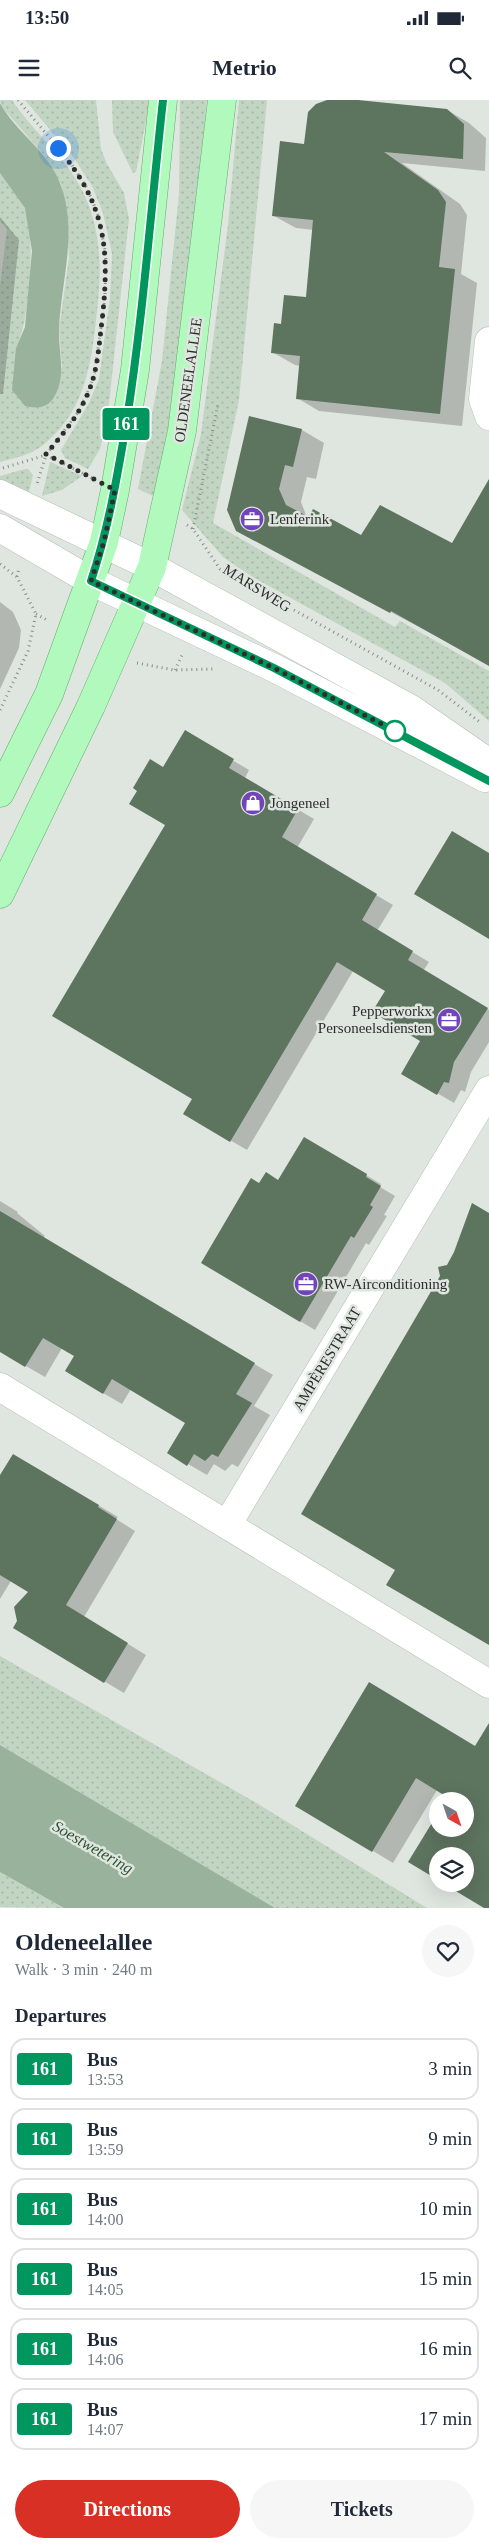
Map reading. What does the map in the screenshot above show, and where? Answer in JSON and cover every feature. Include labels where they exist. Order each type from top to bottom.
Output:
[{"type":"main road","points":[[0,793],[50,694],[104,542],[115,490],[135,370],[163,100]]},
{"type":"main road","name":"OLDENEELALLEE","points":[[0,894],[114,656],[152,567],[182,431],[222,100]]},
{"type":"street","points":[[489,341],[483,399],[489,416]]},
{"type":"street","name":"MARSWEG","points":[[0,494],[31,510],[104,542],[152,567],[411,709],[489,764]]},
{"type":"street","points":[[0,528],[24,540],[91,581],[274,668],[489,780]]},
{"type":"street","name":"AMPÈRESTRAAT","points":[[227,1525],[489,1090]]},
{"type":"street","points":[[0,1387],[489,1684]]},
{"type":"path","points":[[18,100],[70,162],[87,188],[98,214],[106,255],[105,298],[94,377],[79,411],[46,454],[31,510]]},
{"type":"path","points":[[193,529],[218,404]]},
{"type":"path","points":[[0,469],[46,454],[115,490]]},
{"type":"path","name":"MARSWEG","points":[[165,510],[193,529],[220,568],[438,690],[482,724]]},
{"type":"path","points":[[17,577],[24,540]]},
{"type":"path","points":[[0,564],[17,577],[36,614],[54,624],[73,631]]},
{"type":"path","points":[[0,710],[28,651],[36,614]]},
{"type":"path","points":[[114,656],[174,670],[219,669]]},
{"type":"shaded area","points":[[0,100],[12,100],[75,178],[89,206],[94,222],[100,270],[94,338],[88,373],[76,405],[67,420],[42,446],[17,458],[0,462],[0,286],[7,229],[0,221],[0,173],[17,194],[25,208],[30,238],[31,258],[28,300],[21,336],[16,348],[62,368],[59,330],[69,258],[66,208],[61,184],[43,154],[2,107]]},
{"type":"shaded area","points":[[25,100],[96,100],[101,149],[107,164],[124,193],[129,219],[108,413],[100,449],[88,469],[65,458],[61,450],[89,403],[99,379],[110,298],[112,254],[103,213],[92,186],[74,158]]},
{"type":"shaded area","points":[[112,100],[150,100],[136,172],[133,173],[113,132]]},
{"type":"shaded area","points":[[180,100],[207,100],[180,364],[155,497],[138,489],[162,361],[179,194]]},
{"type":"shaded area","points":[[239,100],[267,100],[239,400],[213,523],[395,627],[400,621],[489,671],[489,721],[445,683],[251,576],[223,557],[182,510],[201,434],[228,225]]},
{"type":"shaded area","points":[[50,462],[82,476],[62,490],[42,496]]},
{"type":"shaded area","points":[[28,469],[33,475],[28,496],[0,488],[0,476]]},
{"type":"shaded area","points":[[0,1656],[253,1801],[427,1908],[275,1908],[0,1745]]},
{"type":"shaded area","points":[[0,1872],[64,1908],[0,1907]]},
{"type":"water","points":[[0,103],[15,124],[49,163],[61,186],[66,204],[68,239],[60,311],[60,380],[58,389],[51,401],[37,407],[25,406],[12,390],[16,348],[25,327],[32,251],[25,208],[0,173]]},
{"type":"water","name":"Soestwetering","points":[[0,1745],[275,1908],[64,1908],[0,1872]]},
{"type":"building","points":[[327,100],[358,100],[447,109],[464,124],[463,159],[384,152],[438,190],[446,202],[439,267],[455,269],[440,414],[296,399],[300,356],[271,353],[274,323],[281,324],[284,295],[306,297],[313,220],[272,216],[280,141],[304,144],[308,112],[316,104]]},
{"type":"building","points":[[249,416],[302,429],[293,467],[285,465],[279,489],[286,505],[309,517],[313,509],[361,535],[380,505],[452,543],[489,479],[489,666],[391,611],[390,613],[236,531],[227,510]]},
{"type":"building","points":[[185,730],[234,759],[229,768],[298,809],[282,837],[377,894],[362,920],[413,951],[408,960],[488,1008],[454,1062],[449,1083],[444,1082],[437,1095],[401,1074],[420,1041],[372,1012],[385,991],[337,962],[230,1142],[183,1114],[192,1099],[52,1016],[165,825],[129,804],[137,791],[133,788],[150,759],[163,767]]},
{"type":"building","points":[[452,831],[489,853],[489,939],[414,894]]},
{"type":"building","points":[[304,1137],[367,1174],[366,1177],[381,1186],[370,1205],[373,1207],[354,1238],[351,1236],[300,1322],[201,1263],[251,1178],[259,1183],[266,1172],[278,1180]]},
{"type":"building","points":[[472,1203],[489,1213],[489,1645],[386,1585],[395,1570],[301,1514],[440,1276],[438,1267],[447,1265],[454,1252]]},
{"type":"building","points":[[0,1211],[255,1363],[236,1394],[252,1403],[218,1457],[212,1454],[205,1461],[194,1454],[187,1466],[167,1453],[185,1423],[112,1379],[103,1394],[65,1371],[74,1356],[43,1338],[25,1367],[0,1352]]},
{"type":"building","points":[[13,1454],[99,1505],[98,1507],[117,1519],[66,1605],[128,1643],[104,1683],[13,1628],[17,1621],[14,1607],[28,1592],[0,1575],[0,1475]]},
{"type":"building","points":[[369,1682],[475,1746],[489,1723],[489,1908],[484,1908],[457,1892],[474,1892],[474,1847],[429,1847],[429,1875],[408,1862],[429,1828],[429,1838],[474,1838],[474,1792],[439,1792],[416,1778],[372,1852],[295,1806]]},
{"type":"bus line","name":"161","points":[[163,100],[135,370],[115,490],[104,542],[91,581],[274,668],[489,781]]},
{"type":"place","name":"Lenferink","points":[[252,519]]},
{"type":"place","name":"Jongeneel","points":[[253,803]]},
{"type":"place","name":"Pepperworkx Personeelsdiensten","points":[[449,1020]]},
{"type":"place","name":"RW-Airconditioning","points":[[306,1284]]},
{"type":"route","points":[[58,148],[79,174],[87,188],[98,214],[106,255],[105,298],[94,377],[90,390],[79,411],[61,437],[46,454],[115,490],[104,542],[91,581],[274,668],[395,731]]}]
